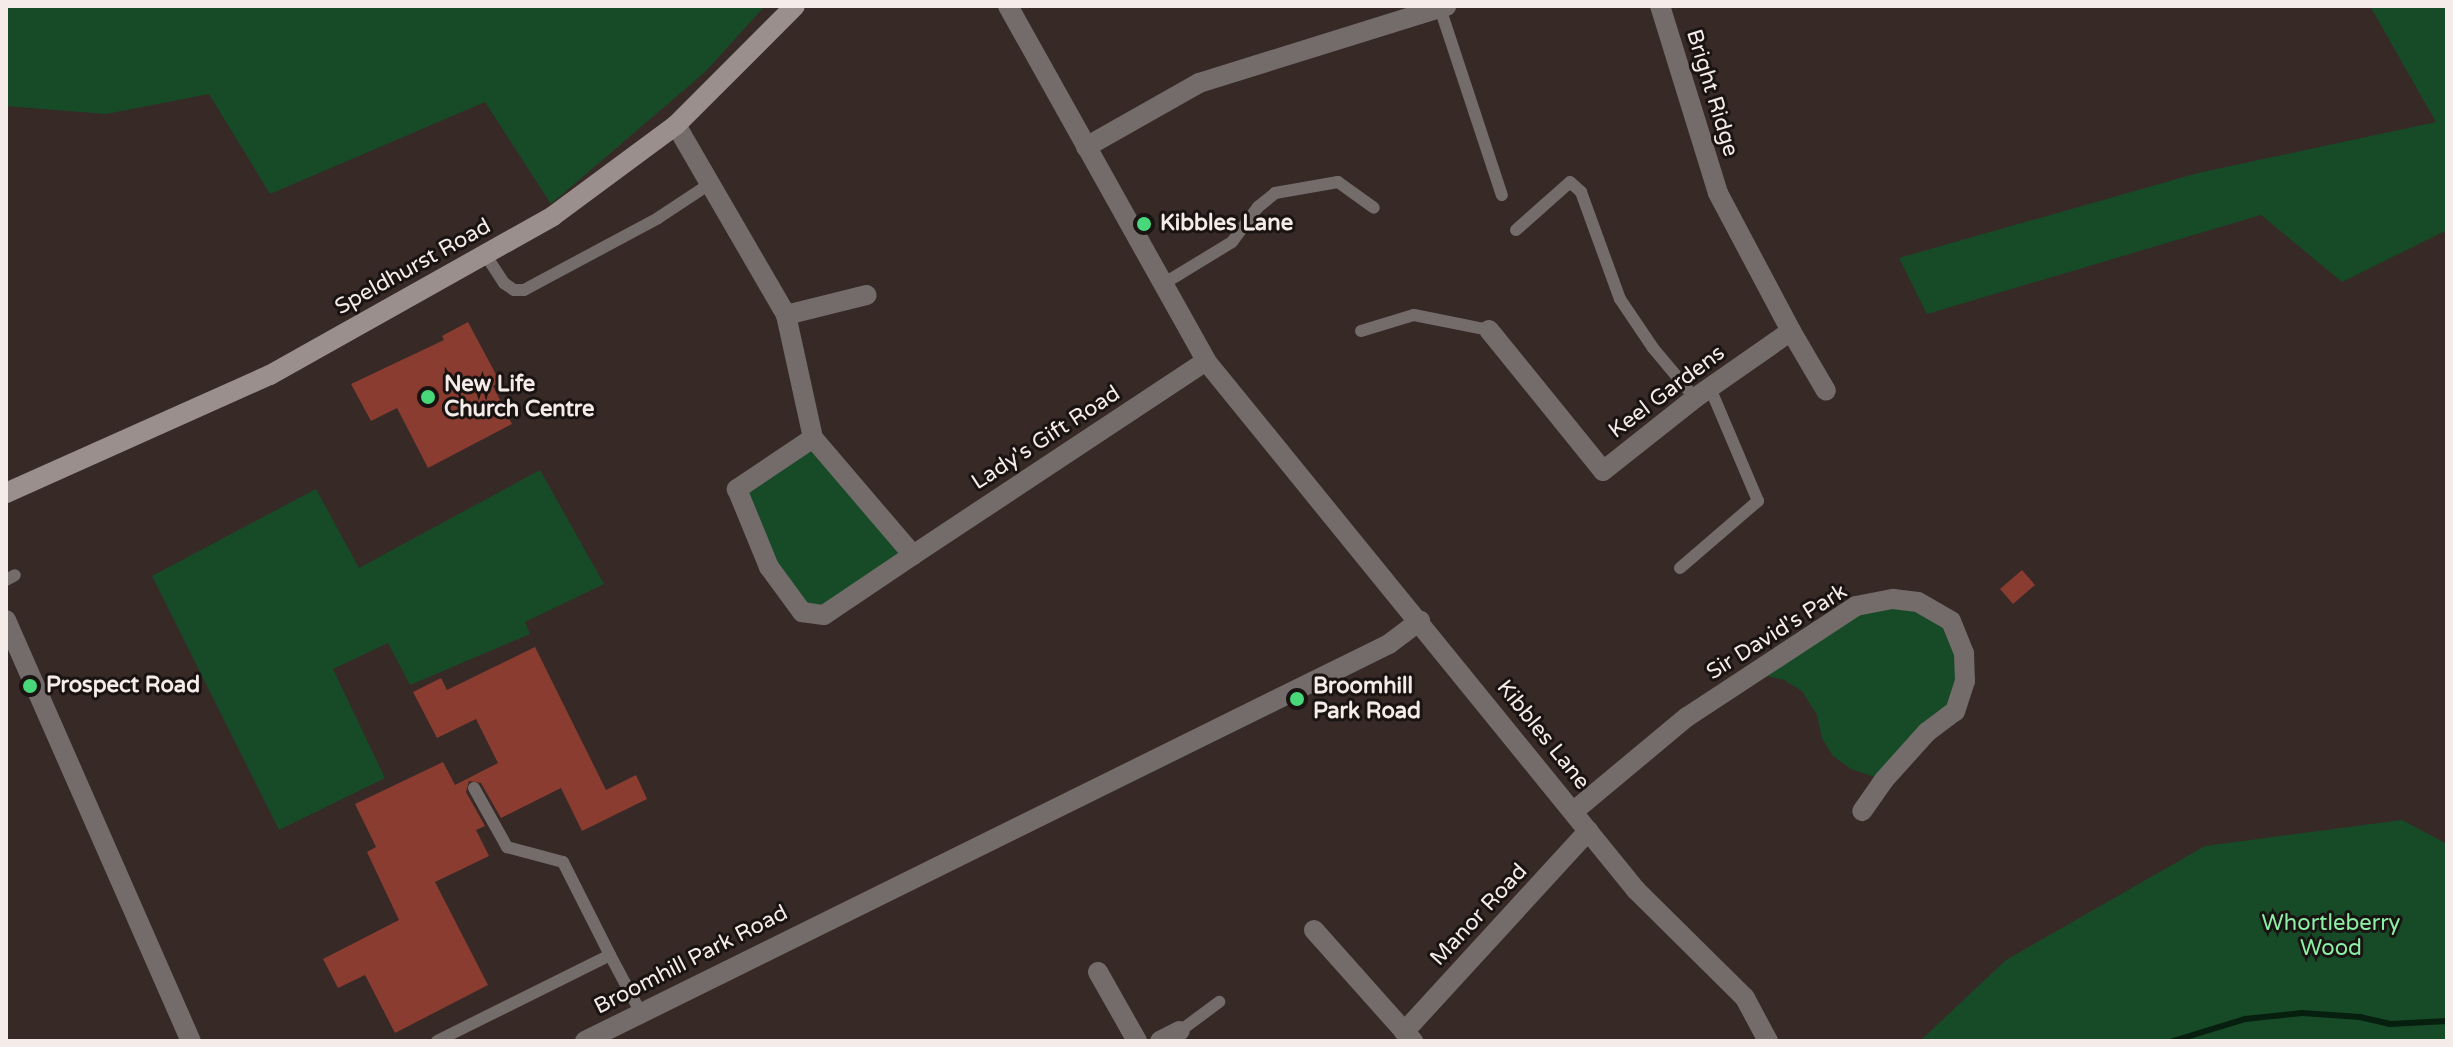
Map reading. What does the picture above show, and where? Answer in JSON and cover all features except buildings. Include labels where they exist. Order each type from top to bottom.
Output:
[{"type":"street","name":"Speldhurst Road","points":[[6,493],[270,375],[553,216],[676,125],[795,6]]},
{"type":"street","name":"Kibbles Lane","points":[[1008,6],[1206,361],[1636,890],[1745,998],[1768,1041]]},
{"type":"street","name":"Bright Ridge","points":[[1660,6],[1718,193],[1791,331]]},
{"type":"street","points":[[1086,147],[1199,83],[1443,7]]},
{"type":"street","points":[[676,125],[786,315],[813,438],[913,555]]},
{"type":"street","points":[[786,315],[867,295]]},
{"type":"street","name":"Keel Gardens","points":[[1489,330],[1603,471],[1702,393],[1791,331]]},
{"type":"street","points":[[1791,331],[1826,391]]},
{"type":"street","name":"Lady's Gift Road","points":[[813,438],[737,489],[769,567],[802,612],[824,615],[1206,361]]},
{"type":"street","name":"Sir David's Park","points":[[1574,811],[1687,717],[1856,606],[1893,599],[1918,602],[1951,621],[1964,653],[1965,681],[1955,711],[1927,732],[1884,780],[1862,811]]},
{"type":"street","points":[[6,620],[191,1041]]},
{"type":"street","name":"Broomhill Park Road","points":[[585,1041],[1389,644],[1420,621]]},
{"type":"street","name":"Manor Road","points":[[1314,930],[1408,1036],[1588,831]]},
{"type":"street","points":[[1098,972],[1137,1041]]},
{"type":"street","points":[[1160,1041],[1180,1031]]},
{"type":"lane","points":[[1443,7],[1502,195]]},
{"type":"lane","points":[[1163,284],[1232,242],[1258,207],[1275,193],[1338,182],[1374,208]]},
{"type":"lane","points":[[1516,230],[1570,182],[1581,192],[1620,299],[1653,348],[1702,393],[1758,501],[1680,568]]},
{"type":"lane","points":[[485,254],[504,283],[514,290],[524,290],[658,218],[711,183]]},
{"type":"lane","points":[[1361,331],[1414,315],[1489,330]]},
{"type":"lane","points":[[474,788],[507,847],[563,862],[641,1013]]},
{"type":"lane","points":[[437,1041],[610,955]]},
{"type":"lane","points":[[1180,1031],[1219,1002]]},
{"type":"green space","points":[[6,6],[765,6],[705,72],[551,204],[485,102],[270,194],[209,94],[106,114],[6,106]]},
{"type":"green space","points":[[2370,6],[2447,6],[2447,230],[2342,282],[2261,215],[1927,314],[1899,258],[2198,173],[2436,122]]},
{"type":"green space","points":[[813,438],[913,555],[824,615],[802,611],[737,489]]},
{"type":"green space","points":[[540,470],[604,584],[525,622],[530,634],[410,685],[388,643],[333,669],[385,778],[279,830],[152,576],[316,489],[359,568]]},
{"type":"green space","points":[[1893,599],[1951,621],[1964,653],[1955,711],[1884,780],[1851,769],[1833,756],[1822,738],[1817,715],[1802,691],[1784,680],[1754,673],[1856,606]]},
{"type":"green space","name":"Whortleberry Wood","points":[[2402,820],[2447,844],[2447,1041],[1920,1041],[2006,960],[2205,846]]},
{"type":"waterway","points":[[2173,1041],[2245,1019],[2302,1013],[2360,1017],[2390,1024],[2447,1021]]},
{"type":"place","name":"Kibbles Lane","points":[[1144,224]]},
{"type":"place","name":"New Life Church Centre","points":[[428,397]]},
{"type":"place","name":"Prospect Road","points":[[30,686]]},
{"type":"place","name":"Broomhill Park Road","points":[[1297,699]]}]
